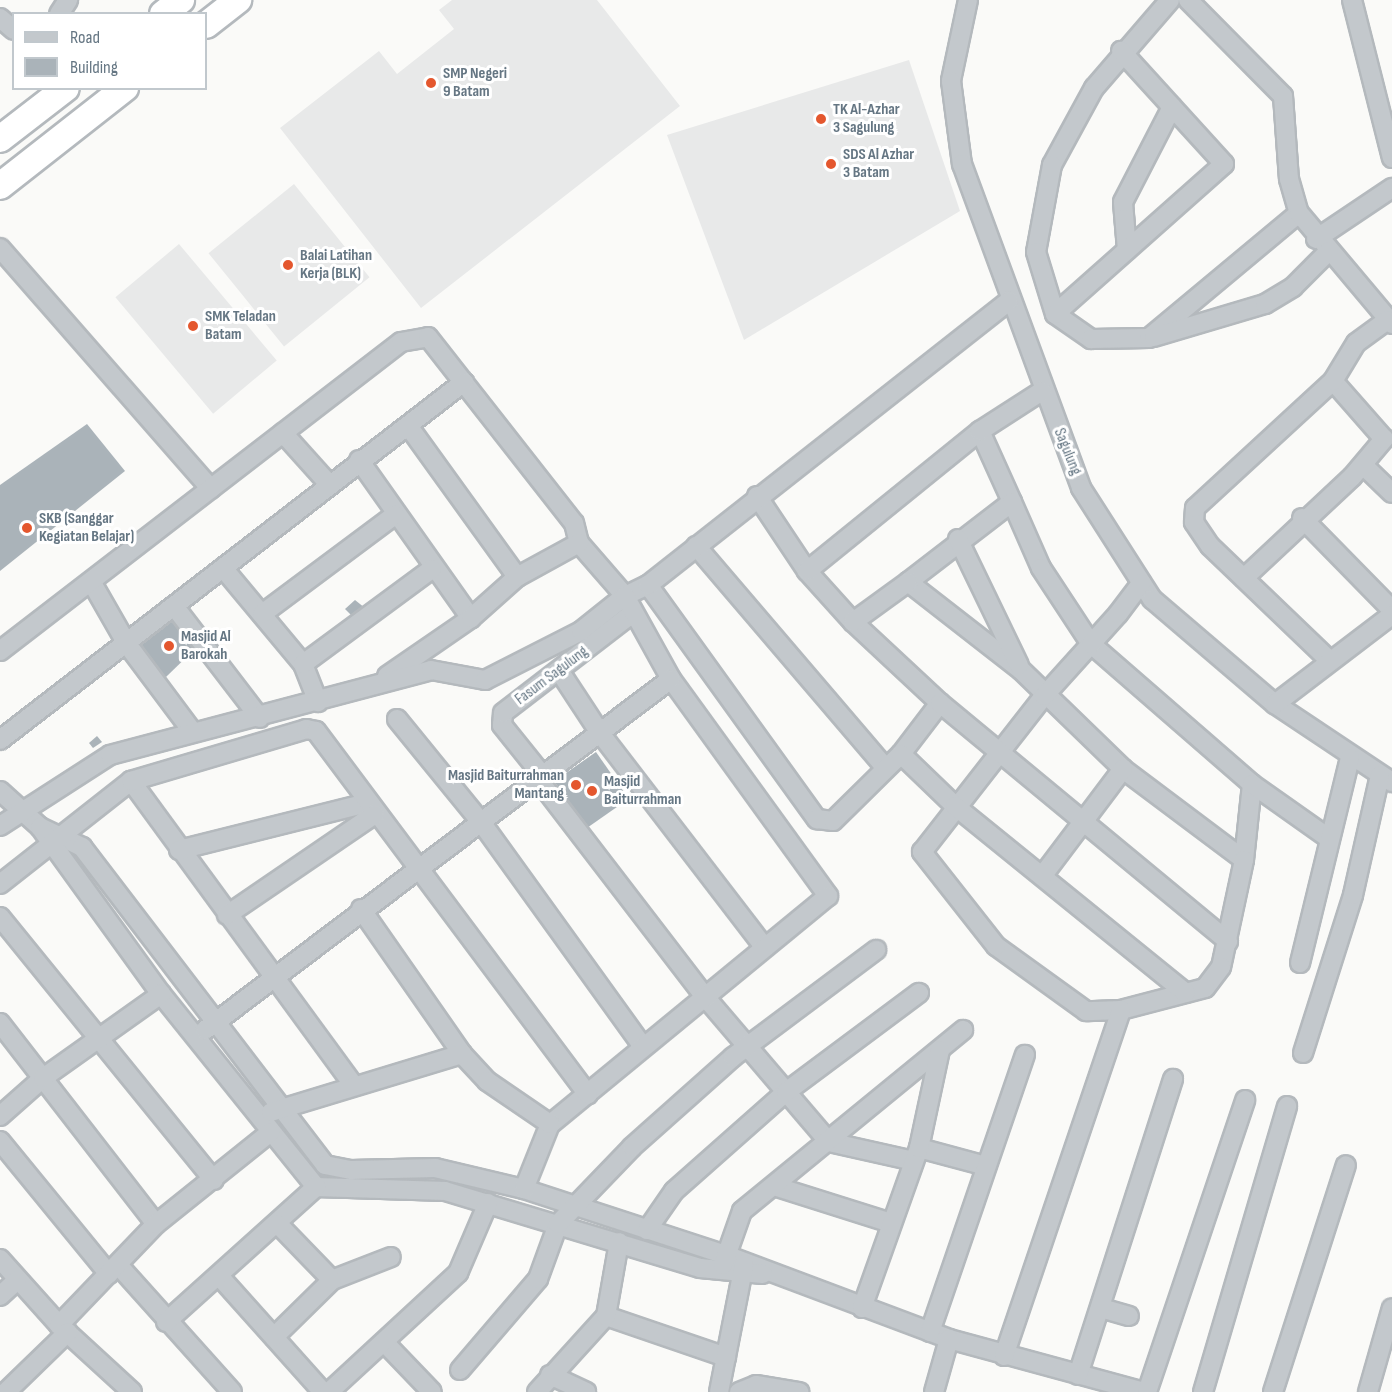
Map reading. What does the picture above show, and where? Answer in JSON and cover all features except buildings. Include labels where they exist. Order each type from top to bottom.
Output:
[{"type":"highway","points":[[166,12],[181,0]]},
{"type":"highway","points":[[207,25],[238,0]]},
{"type":"highway","points":[[0,139],[63,90]]},
{"type":"highway","points":[[0,186],[122,90]]},
{"type":"street","name":"Sagulung","points":[[968,0],[951,81],[962,164],[1042,391],[1081,488],[1141,583],[1209,651],[1275,704],[1350,758],[1386,778]]},
{"type":"street","points":[[1170,0],[1121,51],[1069,126],[1052,165],[1036,252],[1055,314],[1091,339],[1149,338],[1264,304],[1293,287],[1322,245],[1392,188]]},
{"type":"street","points":[[1188,0],[1283,96],[1290,179],[1299,213],[1322,245],[1390,322],[1356,344],[1333,381],[1195,508],[1194,522],[1210,546],[1328,659]]},
{"type":"street","points":[[1352,0],[1392,158]]},
{"type":"street","points":[[0,18],[12,28]]},
{"type":"street","points":[[1055,314],[1224,164],[1121,51]]},
{"type":"street","points":[[1127,250],[1123,202],[1172,107]]},
{"type":"street","points":[[1149,338],[1299,213]]},
{"type":"street","points":[[0,248],[211,489]]},
{"type":"street","points":[[0,826],[19,811],[110,755],[192,731],[260,718],[377,683],[431,670],[485,680],[581,631],[625,596],[648,585],[757,496],[1009,300]]},
{"type":"street","points":[[0,651],[92,583],[401,342],[428,337],[574,523],[579,543],[625,596],[670,679],[828,896],[550,1124],[524,1189]]},
{"type":"street","points":[[1244,578],[1302,518],[1388,441],[1333,381]]},
{"type":"street","points":[[0,740],[127,644],[139,628],[174,606],[359,460],[409,427],[464,382]]},
{"type":"street","points":[[807,571],[980,431],[1042,391]]},
{"type":"street","points":[[409,427],[517,577]]},
{"type":"street","points":[[980,431],[1041,568],[1091,644],[1252,784],[1327,837]]},
{"type":"street","points":[[283,433],[328,484]]},
{"type":"street","points":[[359,460],[432,569],[471,618]]},
{"type":"street","points":[[1363,465],[1392,494]]},
{"type":"street","points":[[757,496],[807,571],[853,622],[940,703],[1001,751],[1228,941]]},
{"type":"street","points":[[853,622],[908,582],[958,539],[1012,502]]},
{"type":"street","points":[[262,614],[395,515]]},
{"type":"street","points":[[1302,518],[1392,610]]},
{"type":"street","points":[[958,539],[1021,670]]},
{"type":"street","points":[[377,683],[471,618],[517,577],[579,543]]},
{"type":"street","points":[[696,546],[884,766]]},
{"type":"street","points":[[223,568],[303,664],[318,702]]},
{"type":"street","points":[[303,664],[432,569]]},
{"type":"street","points":[[908,582],[1021,670],[1044,696],[1123,769],[1244,860]]},
{"type":"street","points":[[92,583],[127,644],[192,731]]},
{"type":"street","points":[[1141,583],[1044,696],[955,806],[922,852],[923,858],[996,946],[1086,1011],[1120,1010],[1205,988],[1215,974],[1228,941],[1244,860],[1252,784]]},
{"type":"street","points":[[648,585],[817,819],[833,821],[884,766],[901,753],[940,703]]},
{"type":"street","points":[[174,606],[260,718]]},
{"type":"street","name":"Fasum Sagulung","points":[[539,776],[501,718],[633,613]]},
{"type":"street","points":[[1275,704],[1328,659],[1392,615]]},
{"type":"street","points":[[560,672],[600,733],[764,947]]},
{"type":"street","points":[[197,1037],[214,1021],[271,980],[416,866],[481,822],[670,679]]},
{"type":"street","points":[[397,719],[481,822],[643,1047]]},
{"type":"street","points":[[0,884],[130,781],[306,729],[322,734],[371,808],[588,1094]]},
{"type":"street","points":[[901,753],[955,806],[1186,993]]},
{"type":"street","points":[[1300,963],[1327,837],[1350,758]]},
{"type":"street","points":[[1043,875],[1123,769]]},
{"type":"street","points":[[539,776],[706,998],[829,1142],[986,1166]]},
{"type":"street","points":[[1303,1053],[1353,895],[1386,778]]},
{"type":"street","points":[[130,781],[271,980],[352,1083]]},
{"type":"street","points":[[0,791],[19,811],[57,839],[82,847],[282,1109],[315,1157],[334,1168],[435,1168],[524,1189],[579,1205],[647,1230],[723,1264]]},
{"type":"street","points":[[179,850],[371,808]]},
{"type":"street","points":[[227,915],[371,808]]},
{"type":"street","points":[[57,839],[63,860],[161,994],[316,1187]]},
{"type":"street","points":[[63,860],[82,847]]},
{"type":"street","points":[[361,909],[462,1054],[487,1081],[550,1124]]},
{"type":"street","points":[[0,917],[214,1180]]},
{"type":"street","points":[[460,1370],[538,1279],[558,1224],[579,1205],[632,1147],[747,1046],[876,950]]},
{"type":"street","points":[[647,1230],[674,1191],[786,1092],[919,993]]},
{"type":"street","points":[[0,1116],[43,1078],[161,994]]},
{"type":"street","points":[[1004,1356],[1120,1010]]},
{"type":"street","points":[[0,1023],[156,1224]]},
{"type":"street","points":[[723,1264],[742,1211],[777,1187],[963,1030]]},
{"type":"street","points":[[862,1308],[916,1154],[940,1050]]},
{"type":"street","points":[[258,1116],[352,1083],[462,1054]]},
{"type":"street","points":[[930,1332],[1025,1055]]},
{"type":"street","points":[[1078,1375],[1173,1079]]},
{"type":"street","points":[[166,1322],[220,1277],[316,1187],[445,1191],[619,1242],[767,1274],[949,1339],[1004,1356],[1146,1392],[1245,1100]]},
{"type":"street","points":[[1203,1392],[1287,1106]]},
{"type":"street","points":[[6,1392],[156,1224],[214,1180],[271,1132]]},
{"type":"street","points":[[285,1149],[301,1136]]},
{"type":"street","points":[[0,1141],[114,1270],[232,1392]]},
{"type":"street","points":[[1273,1392],[1346,1165]]},
{"type":"street","points":[[777,1187],[891,1223]]},
{"type":"street","points":[[329,1392],[463,1267],[488,1203]]},
{"type":"street","points":[[278,1224],[332,1281]]},
{"type":"street","points":[[537,1392],[550,1375],[606,1316],[619,1242]]},
{"type":"street","points":[[274,1337],[332,1281],[390,1257]]},
{"type":"street","points":[[0,1258],[17,1280],[126,1390]]},
{"type":"street","points":[[719,1392],[743,1269]]},
{"type":"street","points":[[220,1277],[323,1392]]},
{"type":"street","points":[[0,1296],[17,1280]]},
{"type":"street","points":[[1101,1308],[1129,1316]]},
{"type":"street","points":[[1368,1392],[1383,1370],[1392,1308]]},
{"type":"street","points":[[606,1316],[726,1357]]},
{"type":"street","points":[[934,1392],[949,1339]]},
{"type":"street","points":[[384,1342],[432,1392]]},
{"type":"street","points":[[550,1375],[579,1391]]},
{"type":"street","points":[[739,1392],[756,1385],[799,1392]]},
{"type":"shaded area","points":[[452,0],[597,0],[680,106],[421,308],[280,128],[379,51],[397,74],[454,29],[439,10]]},
{"type":"shaded area","points":[[909,60],[960,211],[744,340],[667,135]]},
{"type":"shaded area","name":"Balai Latihan Kerja (BLK)","points":[[294,184],[370,277],[284,346],[209,253]]},
{"type":"shaded area","name":"SMK Teladan Batam","points":[[179,244],[277,360],[213,414],[115,297]]},
{"type":"place","name":"SMP Negeri 9 Batam","points":[[431,83]]},
{"type":"place","name":"TK Al-Azhar 3 Sagulung","points":[[821,119]]},
{"type":"place","name":"SDS Al Azhar 3 Batam","points":[[831,164]]},
{"type":"place","name":"Balai Latihan Kerja (BLK)","points":[[288,265]]},
{"type":"place","name":"SMK Teladan Batam","points":[[193,326]]},
{"type":"place","name":"SKB (Sanggar Kegiatan Belajar)","points":[[27,528]]},
{"type":"place","name":"Masjid Al Barokah","points":[[169,646]]},
{"type":"place","name":"Masjid Baiturrahman Mantang","points":[[576,785]]},
{"type":"place","name":"Masjid Baiturrahman","points":[[592,791]]}]
